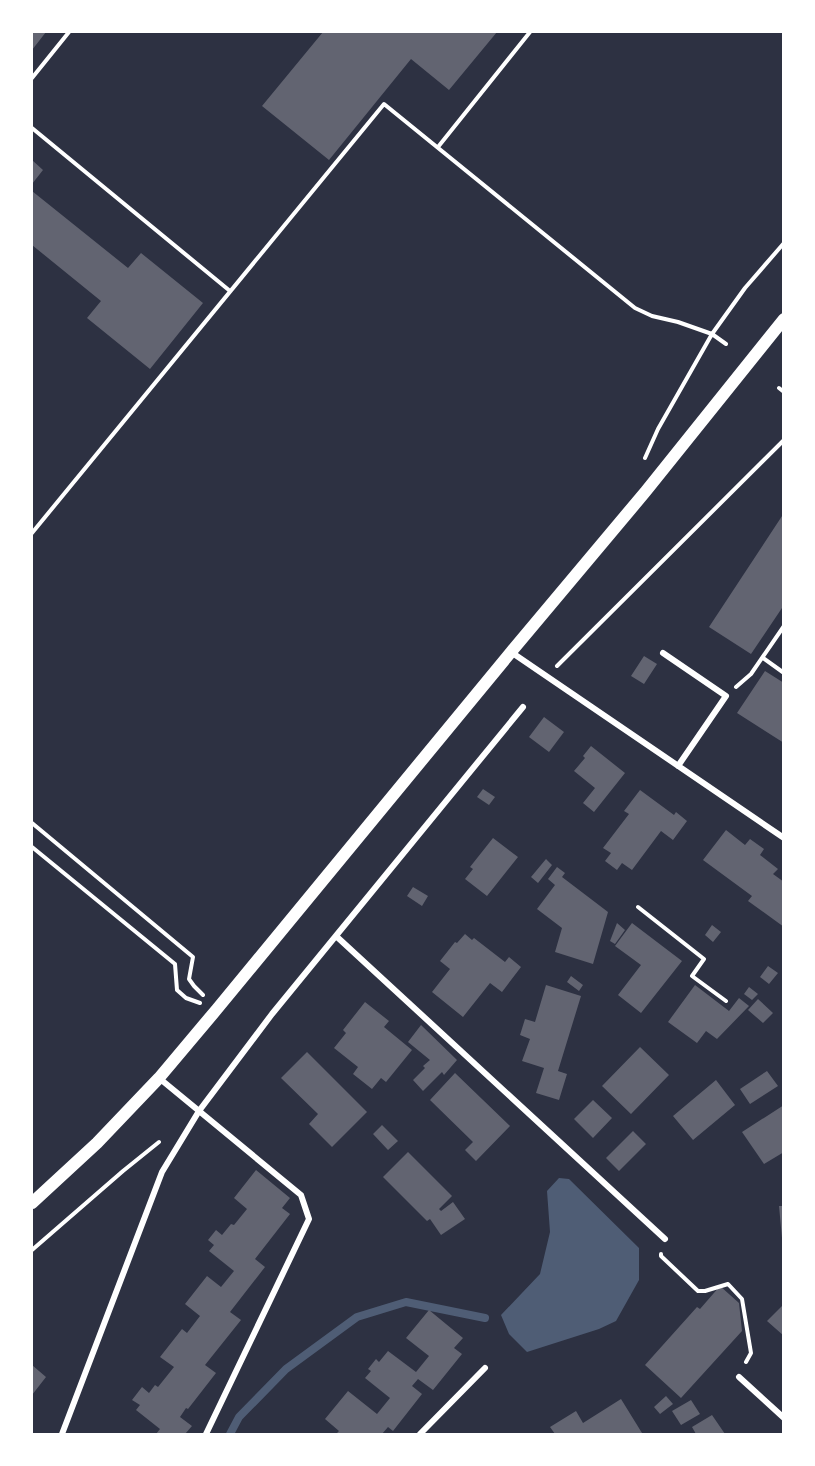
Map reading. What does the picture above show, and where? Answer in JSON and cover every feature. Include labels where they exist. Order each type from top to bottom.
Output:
[{"type":"main road","points":[[32,1203],[97,1143],[159,1078],[646,491],[783,319]]},
{"type":"street","points":[[511,652],[783,837]]},
{"type":"street","points":[[663,653],[726,696],[678,766]]},
{"type":"street","points":[[62,1434],[162,1172],[199,1111],[272,1014],[523,707]]},
{"type":"street","points":[[336,936],[665,1239]]},
{"type":"street","points":[[159,1078],[301,1195],[309,1219],[206,1434]]},
{"type":"street","points":[[420,1434],[485,1368]]},
{"type":"street","points":[[739,1377],[783,1418]]},
{"type":"path","points":[[32,78],[69,32]]},
{"type":"path","points":[[438,147],[530,32]]},
{"type":"path","points":[[32,533],[384,104],[635,308],[652,316],[712,334],[726,344]]},
{"type":"path","points":[[32,128],[230,291]]},
{"type":"path","points":[[646,491],[643,462],[658,429],[712,334],[745,288],[783,243]]},
{"type":"path","points":[[779,388],[783,392]]},
{"type":"path","points":[[547,676],[783,440]]},
{"type":"path","points":[[726,696],[751,674],[783,626]]},
{"type":"path","points":[[762,658],[783,673]]},
{"type":"path","points":[[32,824],[193,957],[189,979],[194,986]]},
{"type":"path","points":[[32,847],[175,964],[177,990],[186,998],[217,1009]]},
{"type":"path","points":[[638,907],[704,959],[692,975],[726,1001]]},
{"type":"path","points":[[32,1250],[123,1171],[165,1138]]},
{"type":"path","points":[[665,1239],[661,1256],[698,1291],[728,1284],[742,1299],[751,1353],[739,1377]]},
{"type":"water","points":[[559,1178],[569,1179],[639,1248],[639,1280],[616,1321],[599,1329],[527,1352],[509,1334],[501,1315],[540,1274],[550,1232],[547,1191]]},
{"type":"building","points":[[32,32],[46,32],[32,50]]},
{"type":"building","points":[[323,32],[497,32],[449,90],[411,59],[329,160],[262,106]]},
{"type":"building","points":[[32,160],[43,170],[32,184]]},
{"type":"building","points":[[32,191],[128,268],[141,253],[203,303],[150,369],[87,318],[101,301],[32,245]]},
{"type":"building","points":[[784,513],[784,605],[751,654],[709,627]]},
{"type":"building","points":[[644,656],[657,664],[644,684],[631,676]]},
{"type":"building","points":[[765,671],[784,683],[784,743],[737,713]]},
{"type":"building","points":[[544,717],[564,732],[549,752],[529,737]]},
{"type":"building","points":[[591,746],[625,773],[594,812],[583,803],[595,788],[574,771]]},
{"type":"building","points":[[483,789],[495,797],[489,805],[477,797]]},
{"type":"building","points":[[640,790],[674,815],[676,812],[687,821],[673,840],[661,831],[632,870],[622,863],[617,870],[605,861],[611,853],[603,848],[629,814],[624,811]]},
{"type":"building","points":[[726,830],[745,845],[750,839],[764,849],[760,855],[778,869],[773,874],[784,882],[784,927],[748,901],[752,896],[703,860]]},
{"type":"building","points":[[493,838],[518,857],[487,896],[465,879],[473,869],[470,867]]},
{"type":"building","points":[[546,859],[552,865],[538,883],[531,877]]},
{"type":"building","points":[[557,867],[565,873],[562,877],[608,912],[593,964],[555,952],[562,928],[537,909],[555,885],[548,879]]},
{"type":"building","points":[[413,887],[428,896],[422,906],[407,896]]},
{"type":"building","points":[[617,923],[625,930],[615,944],[610,941]]},
{"type":"building","points":[[632,923],[682,961],[641,1013],[618,995],[641,965],[615,946]]},
{"type":"building","points":[[712,925],[721,932],[713,942],[705,935]]},
{"type":"building","points":[[465,934],[472,940],[474,938],[505,962],[509,957],[521,967],[502,992],[490,983],[463,1017],[432,992],[450,969],[440,961],[455,942],[457,943]]},
{"type":"building","points":[[768,966],[778,973],[769,984],[760,977]]},
{"type":"building","points":[[571,976],[583,985],[579,991],[567,982]]},
{"type":"building","points":[[546,985],[581,996],[558,1071],[567,1074],[559,1100],[536,1093],[544,1068],[522,1061],[530,1039],[520,1035],[525,1019],[535,1022]]},
{"type":"building","points":[[695,985],[729,1011],[739,998],[749,1006],[717,1039],[706,1031],[697,1043],[668,1022]]},
{"type":"building","points":[[749,987],[758,994],[752,1000],[744,994]]},
{"type":"building","points":[[758,999],[773,1013],[763,1023],[748,1010]]},
{"type":"building","points":[[365,1002],[389,1021],[384,1027],[412,1050],[386,1082],[381,1078],[372,1089],[353,1074],[358,1067],[334,1048],[346,1033],[343,1030]]},
{"type":"building","points":[[421,1025],[457,1060],[444,1075],[442,1072],[423,1091],[413,1080],[430,1060],[408,1042]]},
{"type":"building","points":[[640,1047],[669,1075],[631,1114],[602,1086]]},
{"type":"building","points":[[307,1052],[367,1112],[332,1147],[309,1124],[318,1114],[281,1078]]},
{"type":"building","points":[[767,1071],[778,1086],[750,1104],[740,1089]]},
{"type":"building","points":[[455,1073],[510,1126],[476,1161],[465,1150],[473,1142],[430,1100]]},
{"type":"building","points":[[716,1080],[735,1105],[693,1140],[673,1116]]},
{"type":"building","points":[[593,1100],[612,1118],[593,1138],[574,1119]]},
{"type":"building","points":[[784,1105],[784,1152],[764,1164],[742,1132]]},
{"type":"building","points":[[382,1125],[398,1141],[388,1150],[373,1134]]},
{"type":"building","points":[[633,1131],[646,1144],[619,1171],[606,1158]]},
{"type":"building","points":[[408,1152],[452,1196],[439,1209],[441,1211],[453,1202],[465,1219],[441,1235],[430,1219],[427,1221],[383,1177]]},
{"type":"building","points":[[256,1170],[290,1198],[282,1208],[290,1214],[255,1259],[265,1267],[230,1312],[241,1320],[205,1365],[216,1373],[180,1417],[192,1426],[185,1434],[156,1434],[160,1429],[136,1410],[140,1405],[132,1400],[142,1387],[149,1393],[155,1385],[158,1387],[174,1367],[160,1357],[182,1329],[187,1333],[200,1316],[185,1304],[207,1276],[221,1287],[234,1271],[209,1251],[214,1245],[208,1240],[216,1230],[222,1235],[247,1209],[234,1198]]},
{"type":"building","points":[[779,1206],[784,1206],[784,1238],[782,1238]]},
{"type":"building","points":[[720,1286],[739,1303],[742,1331],[681,1398],[645,1365],[697,1307],[700,1309]]},
{"type":"building","points":[[784,1304],[784,1336],[767,1321]]},
{"type":"building","points":[[429,1310],[463,1338],[454,1348],[462,1354],[433,1390],[418,1379],[412,1386],[422,1394],[393,1431],[388,1427],[382,1434],[336,1434],[339,1431],[325,1419],[348,1391],[377,1414],[390,1398],[365,1378],[371,1371],[368,1369],[376,1359],[379,1362],[388,1351],[416,1372],[429,1356],[406,1338]]},
{"type":"building","points":[[32,1365],[46,1377],[32,1395]]},
{"type":"building","points":[[666,1396],[673,1404],[660,1414],[654,1407]]},
{"type":"building","points":[[621,1399],[642,1433],[555,1434],[550,1427],[576,1411],[583,1423]]},
{"type":"building","points":[[691,1400],[700,1414],[681,1425],[672,1411]]},
{"type":"building","points":[[712,1415],[725,1434],[696,1434],[692,1427]]},
{"type":"waterway","points":[[230,1434],[239,1417],[286,1369],[357,1317],[406,1302],[485,1318]]}]
